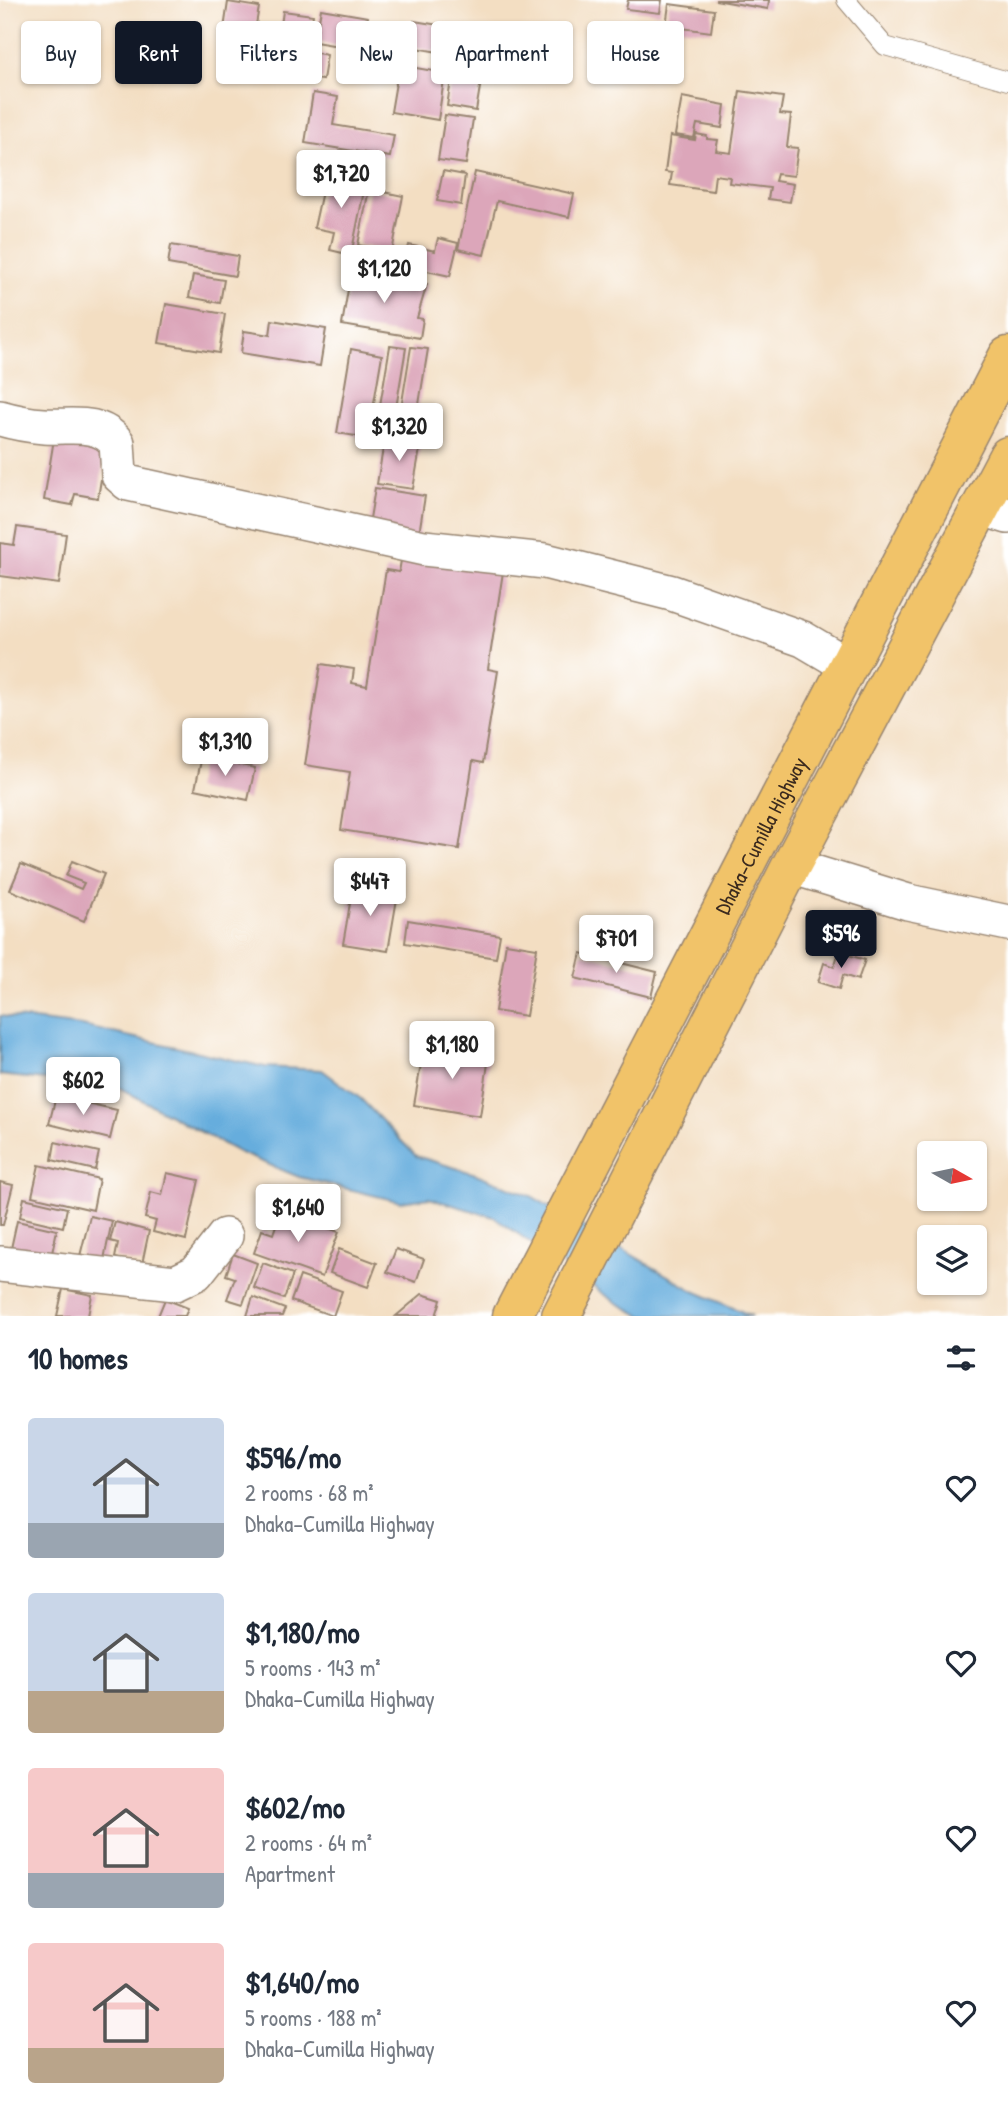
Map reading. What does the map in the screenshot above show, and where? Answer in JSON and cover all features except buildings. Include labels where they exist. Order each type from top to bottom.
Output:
[{"type":"highway","name":"Dhaka–Cumilla Highway","points":[[520,1301],[1008,356]]},
{"type":"highway","name":"Dhaka–Cumilla Highway","points":[[564,1310],[791,866],[995,512],[1008,456]]},
{"type":"street","points":[[0,418],[46,426],[78,425],[103,431],[117,443],[119,475],[128,483],[424,548],[545,561],[673,593],[803,639],[847,665]]},
{"type":"street","points":[[791,866],[908,902],[1008,923]]},
{"type":"street","points":[[0,1264],[175,1283],[196,1273],[225,1236]]},
{"type":"lane","points":[[846,0],[885,46],[1008,82]]},
{"type":"water","points":[[0,1016],[82,1026],[265,1067],[322,1070],[361,1099],[416,1156],[476,1174],[531,1196],[694,1291],[752,1316],[642,1316],[617,1303],[494,1217],[429,1198],[401,1202],[299,1177],[238,1152],[120,1088],[0,1075]]}]
